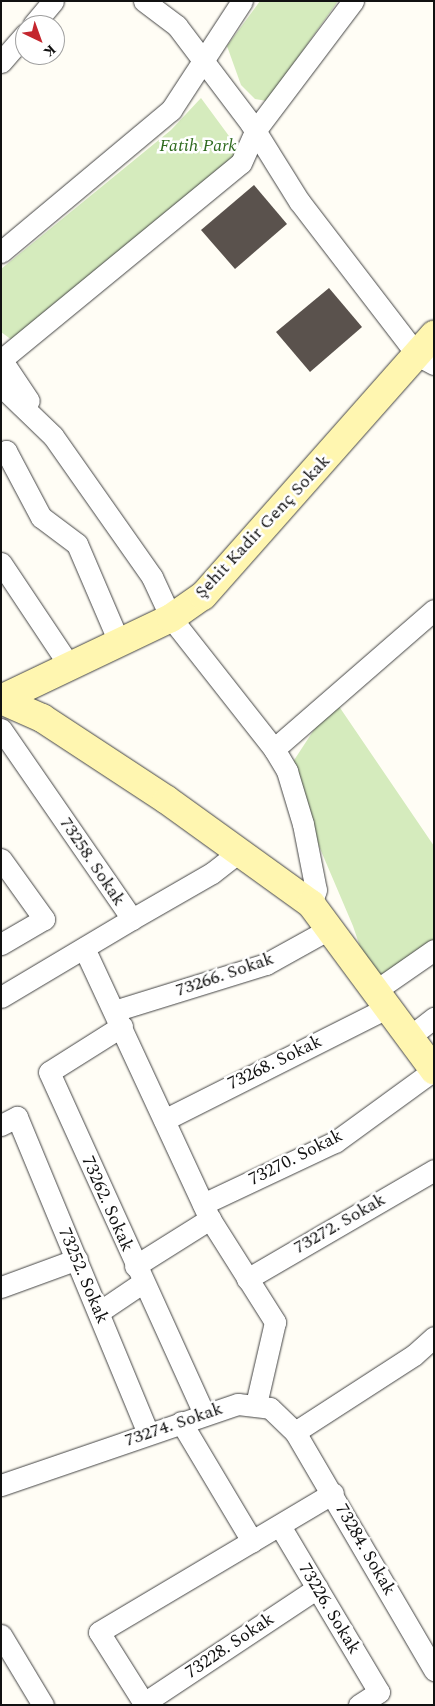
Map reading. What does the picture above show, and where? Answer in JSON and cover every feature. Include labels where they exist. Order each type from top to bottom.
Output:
[{"type":"street","points":[[41,15],[53,1]]},
{"type":"street","points":[[144,1],[177,26],[255,131],[299,201],[428,351]]},
{"type":"street","points":[[1,252],[171,110],[202,59],[242,1]]},
{"type":"street","points":[[311,904],[316,890],[303,824],[287,770],[274,749],[171,618],[152,578],[50,433],[1,359],[241,163],[255,131],[353,1]]},
{"type":"street","points":[[1,62],[15,46]]},
{"type":"street","name":"Şehit Kadir Genç Sokak","points":[[1,699],[171,618],[203,596],[428,351]]},
{"type":"street","points":[[1,386],[50,433]]},
{"type":"street","points":[[1,454],[6,451],[41,517],[78,544],[119,642]]},
{"type":"street","points":[[1,563],[69,665]]},
{"type":"street","points":[[274,749],[434,610]]},
{"type":"street","points":[[1,699],[42,718],[241,850],[311,904],[331,928],[408,1038],[434,1070]]},
{"type":"street","name":"73258. Sokak","points":[[1,729],[132,919],[1,997]]},
{"type":"street","points":[[132,919],[212,873],[241,850]]},
{"type":"street","points":[[1,859],[44,919],[1,944]]},
{"type":"street","name":"73266. Sokak","points":[[118,1018],[266,964],[331,928]]},
{"type":"street","points":[[84,948],[206,1211],[274,1322],[256,1404],[270,1408],[295,1432],[414,1355],[434,1337]]},
{"type":"street","name":"73268. Sokak","points":[[164,1120],[381,999],[434,950]]},
{"type":"street","name":"73262. Sokak","points":[[118,1018],[49,1072],[139,1274],[204,1413]]},
{"type":"street","points":[[408,1038],[434,1018]]},
{"type":"street","name":"73270. Sokak","points":[[99,1312],[206,1211],[335,1142],[434,1070]]},
{"type":"street","name":"73252. Sokak","points":[[9,1121],[77,1259],[148,1434]]},
{"type":"street","name":"73272. Sokak","points":[[247,1279],[434,1170]]},
{"type":"street","points":[[1,1286],[77,1259]]},
{"type":"street","name":"73274. Sokak","points":[[1,1485],[204,1413],[256,1404]]},
{"type":"street","points":[[181,1422],[252,1541]]},
{"type":"street","name":"73284. Sokak","points":[[295,1432],[333,1493],[434,1670]]},
{"type":"street","points":[[144,1704],[99,1632],[333,1493]]},
{"type":"street","name":"73226. Sokak","points":[[280,1526],[379,1692],[359,1705]]},
{"type":"street","name":"73228. Sokak","points":[[144,1704],[317,1588]]},
{"type":"street","points":[[1,1635],[43,1705]]},
{"type":"green space","name":"Fatih Park","points":[[260,1],[338,1],[267,101],[255,99],[241,85],[227,46]]},
{"type":"green space","name":"Fatih Park","points":[[201,98],[240,151],[12,340],[1,332],[1,269],[171,130]]},
{"type":"green space","points":[[334,699],[434,846],[434,950],[375,991],[353,926],[287,771]]},
{"type":"building","points":[[254,185],[287,224],[235,269],[201,230]]},
{"type":"building","points":[[329,288],[362,327],[310,372],[276,332]]}]
